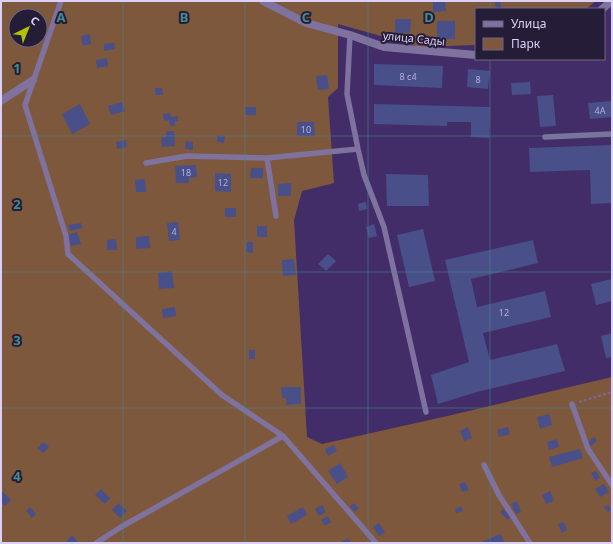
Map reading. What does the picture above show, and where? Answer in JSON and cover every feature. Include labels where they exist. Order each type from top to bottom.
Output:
[{"type":"street","name":"улица Сады","points":[[263,1],[306,23],[350,35],[384,47],[475,55]]},
{"type":"street","points":[[270,1],[277,9]]},
{"type":"street","points":[[603,8],[612,1]]},
{"type":"street","points":[[1,101],[33,80]]},
{"type":"lane","points":[[60,1],[25,104],[66,236],[68,254],[222,395],[283,436],[376,543]]},
{"type":"lane","points":[[350,35],[347,94],[358,149],[364,175],[384,227],[426,412]]},
{"type":"lane","points":[[545,137],[612,134]]},
{"type":"lane","points":[[146,163],[187,156],[267,158],[358,149]]},
{"type":"lane","points":[[267,158],[276,216]]},
{"type":"lane","points":[[572,404],[588,449],[612,485]]},
{"type":"lane","points":[[96,543],[121,527],[283,436]]},
{"type":"lane","points":[[484,465],[499,495],[530,543]]},
{"type":"path","points":[[572,404],[612,392]]},
{"type":"green space","points":[[1,1],[596,1],[587,8],[475,8],[475,45],[420,47],[338,24],[338,88],[328,97],[334,183],[302,191],[294,220],[307,437],[322,444],[612,377],[612,543],[1,543]]},
{"type":"building","points":[[433,1],[445,1],[446,11],[433,12]]},
{"type":"building","points":[[500,1],[502,8],[496,8],[495,2]]},
{"type":"building","points":[[395,19],[411,19],[410,33],[395,33]]},
{"type":"building","points":[[437,21],[455,21],[455,39],[437,39]]},
{"type":"building","points":[[90,34],[91,44],[83,46],[81,36]]},
{"type":"building","points":[[114,43],[115,49],[104,51],[104,44]]},
{"type":"building","points":[[107,58],[108,66],[97,68],[96,60]]},
{"type":"building","points":[[374,64],[443,66],[442,88],[374,85]]},
{"type":"building","points":[[468,69],[490,71],[488,89],[467,87]]},
{"type":"building","points":[[327,75],[329,89],[318,90],[316,76]]},
{"type":"building","points":[[530,82],[531,94],[512,95],[511,83]]},
{"type":"building","points":[[155,88],[162,88],[163,95],[155,95]]},
{"type":"building","points":[[553,95],[556,126],[540,127],[537,96]]},
{"type":"building","points":[[612,101],[612,117],[590,119],[588,103]]},
{"type":"building","points":[[122,102],[125,111],[111,115],[108,106]]},
{"type":"building","points":[[80,104],[90,124],[72,134],[62,114]]},
{"type":"building","points":[[374,104],[490,107],[489,138],[471,137],[471,122],[447,122],[447,126],[374,124]]},
{"type":"building","points":[[245,107],[256,107],[256,115],[245,115]]},
{"type":"building","points":[[170,113],[171,117],[178,116],[178,121],[175,121],[175,126],[170,126],[169,120],[164,121],[163,114]]},
{"type":"building","points":[[297,122],[314,122],[315,136],[297,136]]},
{"type":"building","points":[[166,131],[174,131],[175,146],[162,147],[161,138],[166,137]]},
{"type":"building","points":[[217,135],[225,136],[224,143],[217,142]]},
{"type":"building","points":[[126,140],[127,147],[117,149],[116,142]]},
{"type":"building","points":[[186,141],[193,142],[193,150],[185,149]]},
{"type":"building","points":[[612,145],[612,203],[591,204],[590,170],[530,172],[529,148]]},
{"type":"building","points":[[196,165],[197,177],[189,178],[189,183],[176,183],[175,166]]},
{"type":"building","points":[[251,168],[263,168],[263,178],[250,178]]},
{"type":"building","points":[[215,173],[231,174],[231,192],[215,191]]},
{"type":"building","points":[[386,174],[428,175],[429,206],[387,206]]},
{"type":"building","points":[[145,179],[146,192],[136,192],[135,180]]},
{"type":"building","points":[[291,183],[291,196],[278,196],[278,184]]},
{"type":"building","points":[[366,202],[367,209],[359,211],[358,204]]},
{"type":"building","points":[[225,208],[236,208],[236,217],[225,217]]},
{"type":"building","points":[[178,222],[180,240],[169,241],[167,223]]},
{"type":"building","points":[[81,223],[82,228],[70,231],[68,225]]},
{"type":"building","points":[[374,224],[377,236],[369,238],[366,227]]},
{"type":"building","points":[[257,226],[267,226],[267,237],[257,237]]},
{"type":"building","points":[[423,229],[435,281],[409,287],[397,235]]},
{"type":"building","points":[[77,232],[81,244],[71,246],[68,235]]},
{"type":"building","points":[[149,236],[150,248],[136,249],[136,237]]},
{"type":"building","points":[[116,239],[117,250],[107,250],[107,240]]},
{"type":"building","points":[[533,240],[538,263],[471,279],[477,307],[545,291],[551,317],[483,333],[490,360],[557,344],[565,371],[477,392],[438,404],[431,375],[469,362],[445,260]]},
{"type":"building","points":[[247,242],[253,242],[253,253],[246,252]]},
{"type":"building","points":[[328,254],[336,261],[326,271],[318,264]]},
{"type":"building","points":[[294,259],[296,275],[283,276],[282,260]]},
{"type":"building","points":[[172,271],[174,288],[159,289],[158,273]]},
{"type":"building","points":[[612,279],[612,301],[596,305],[591,284]]},
{"type":"building","points":[[175,307],[176,316],[163,318],[162,309]]},
{"type":"building","points":[[612,333],[612,357],[606,358],[601,336]]},
{"type":"building","points":[[249,350],[255,350],[255,359],[249,359]]},
{"type":"building","points":[[281,387],[301,387],[301,404],[286,405],[286,398],[282,398]]},
{"type":"building","points":[[549,414],[552,425],[540,429],[537,417]]},
{"type":"building","points":[[468,427],[472,438],[464,441],[460,431]]},
{"type":"building","points":[[508,427],[510,434],[499,437],[497,430]]},
{"type":"building","points":[[594,437],[597,441],[591,446],[588,442]]},
{"type":"building","points":[[557,439],[559,447],[549,450],[547,442]]},
{"type":"building","points":[[44,442],[49,447],[43,453],[37,448]]},
{"type":"building","points":[[334,445],[337,451],[328,456],[325,449]]},
{"type":"building","points":[[580,449],[583,458],[552,467],[549,457]]},
{"type":"building","points":[[340,463],[348,477],[337,484],[328,471]]},
{"type":"building","points":[[596,471],[600,478],[595,481],[591,473]]},
{"type":"building","points":[[465,482],[469,490],[462,492],[459,484]]},
{"type":"building","points":[[604,484],[609,492],[600,497],[595,489]]},
{"type":"building","points":[[101,489],[110,498],[105,504],[95,495]]},
{"type":"building","points":[[1,490],[11,500],[5,506],[1,502]]},
{"type":"building","points":[[550,491],[554,501],[546,504],[542,495]]},
{"type":"building","points":[[517,501],[521,512],[516,514],[511,504]]},
{"type":"building","points":[[118,503],[127,511],[120,518],[112,510]]},
{"type":"building","points":[[354,503],[359,508],[355,512],[350,507]]},
{"type":"building","points":[[322,505],[326,512],[319,516],[315,509]]},
{"type":"building","points":[[608,505],[611,510],[608,512],[604,507]]},
{"type":"building","points":[[461,506],[463,511],[456,513],[455,509]]},
{"type":"building","points":[[30,507],[36,514],[32,518],[26,511]]},
{"type":"building","points":[[303,507],[307,515],[291,524],[287,516]]},
{"type":"building","points":[[503,509],[511,517],[508,520],[500,512]]},
{"type":"building","points":[[328,516],[331,522],[325,526],[321,520]]},
{"type":"building","points":[[564,522],[567,530],[562,533],[558,524]]},
{"type":"building","points":[[379,523],[385,532],[379,536],[373,527]]},
{"type":"building","points":[[501,534],[504,542],[483,543],[483,541]]},
{"type":"building","points":[[72,535],[78,542],[67,543],[66,542]]},
{"type":"building","points":[[348,538],[351,543],[340,543]]}]
